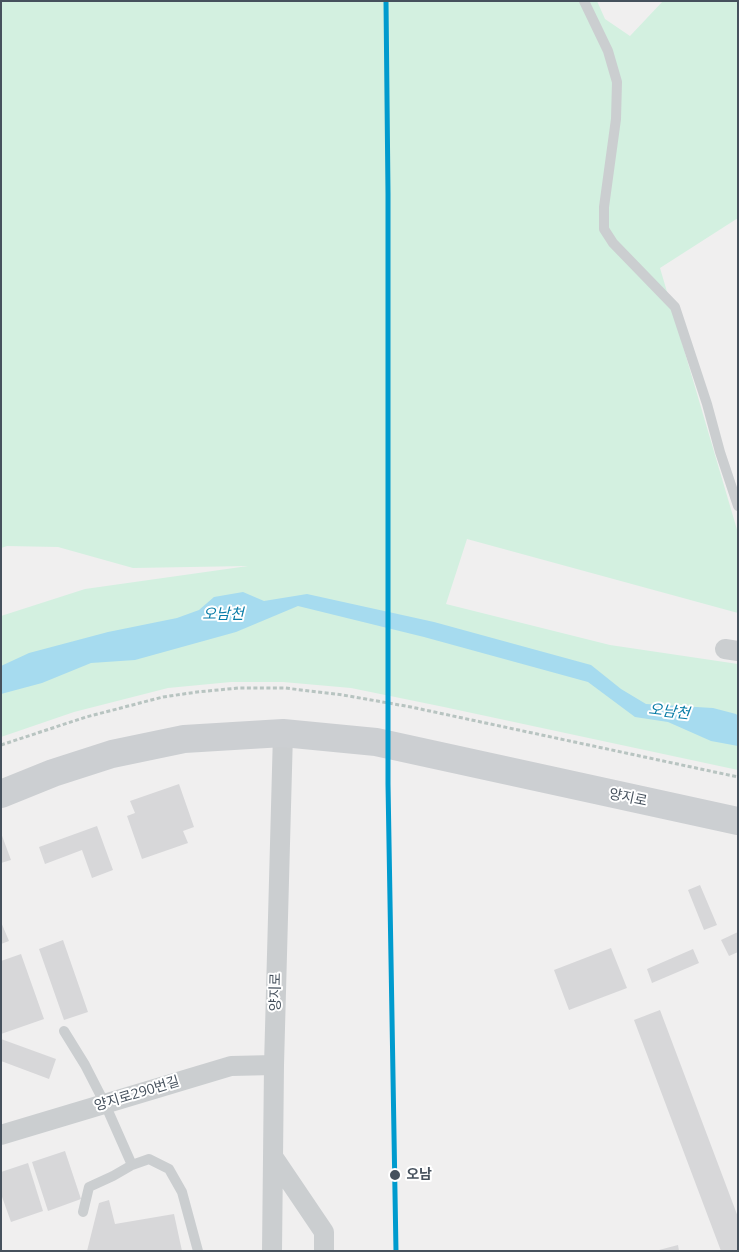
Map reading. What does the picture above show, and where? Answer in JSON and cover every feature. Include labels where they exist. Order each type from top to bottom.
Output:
[{"type":"street","name":"양지로","points":[[272,1251],[274,1065],[283,733]]},
{"type":"street","name":"양지로","points":[[1,794],[53,773],[121,752],[184,739],[283,733],[376,742],[738,821]]},
{"type":"street","name":"양지로290번길","points":[[1,1135],[231,1066],[274,1065]]},
{"type":"street","points":[[274,1158],[324,1232],[324,1251]]},
{"type":"lane","points":[[584,1],[608,51],[617,82],[616,119],[604,207],[604,229],[613,243],[675,307],[708,404],[720,452],[738,506]]},
{"type":"lane","points":[[64,1031],[85,1065],[105,1104],[132,1165]]},
{"type":"lane","points":[[83,1212],[89,1187],[132,1165],[149,1159],[170,1169],[182,1192],[198,1251]]},
{"type":"green space","points":[[1,1],[597,1],[605,19],[630,36],[663,1],[738,1],[738,218],[660,268],[738,533],[738,613],[467,539],[446,604],[610,645],[738,664],[738,770],[351,688],[283,682],[231,682],[168,688],[74,712],[1,737],[1,616],[85,589],[248,566],[133,568],[58,547],[7,546],[1,548]]},
{"type":"water","name":"오남천","points":[[243,592],[264,601],[307,594],[434,622],[591,665],[621,689],[646,704],[713,708],[736,714],[738,716],[738,746],[711,741],[668,722],[635,717],[588,682],[424,637],[298,606],[236,632],[135,660],[91,663],[42,683],[1,694],[1,666],[29,653],[108,632],[177,618],[199,610],[214,597]]},
{"type":"building","points":[[179,784],[194,827],[183,831],[188,843],[142,859],[127,816],[135,813],[130,801]]},
{"type":"building","points":[[97,826],[113,870],[92,878],[82,850],[45,864],[39,847]]},
{"type":"building","points":[[1,833],[11,860],[1,863]]},
{"type":"building","points":[[700,885],[717,925],[704,930],[688,890]]},
{"type":"building","points":[[1,922],[9,941],[1,944]]},
{"type":"building","points":[[738,932],[738,952],[729,956],[721,940]]},
{"type":"building","points":[[63,940],[88,1012],[64,1020],[39,949]]},
{"type":"building","points":[[611,948],[627,988],[569,1010],[554,970]]},
{"type":"building","points":[[693,949],[699,963],[652,983],[647,969]]},
{"type":"building","points":[[21,954],[44,1019],[1,1034],[1,961]]},
{"type":"building","points":[[660,1010],[738,1217],[738,1251],[721,1251],[634,1020]]},
{"type":"building","points":[[1,1039],[56,1059],[49,1079],[1,1061]]},
{"type":"building","points":[[65,1151],[81,1199],[48,1211],[32,1162]]},
{"type":"building","points":[[28,1163],[43,1211],[11,1222],[1,1194],[1,1172]]},
{"type":"building","points":[[109,1200],[115,1224],[174,1214],[182,1251],[87,1251],[99,1203]]},
{"type":"building","points":[[678,1245],[679,1251],[659,1250]]},
{"type":"transit line","points":[[386,1],[388,194],[388,784],[396,1251]]},
{"type":"place","name":"오남","points":[[395,1175]]}]
